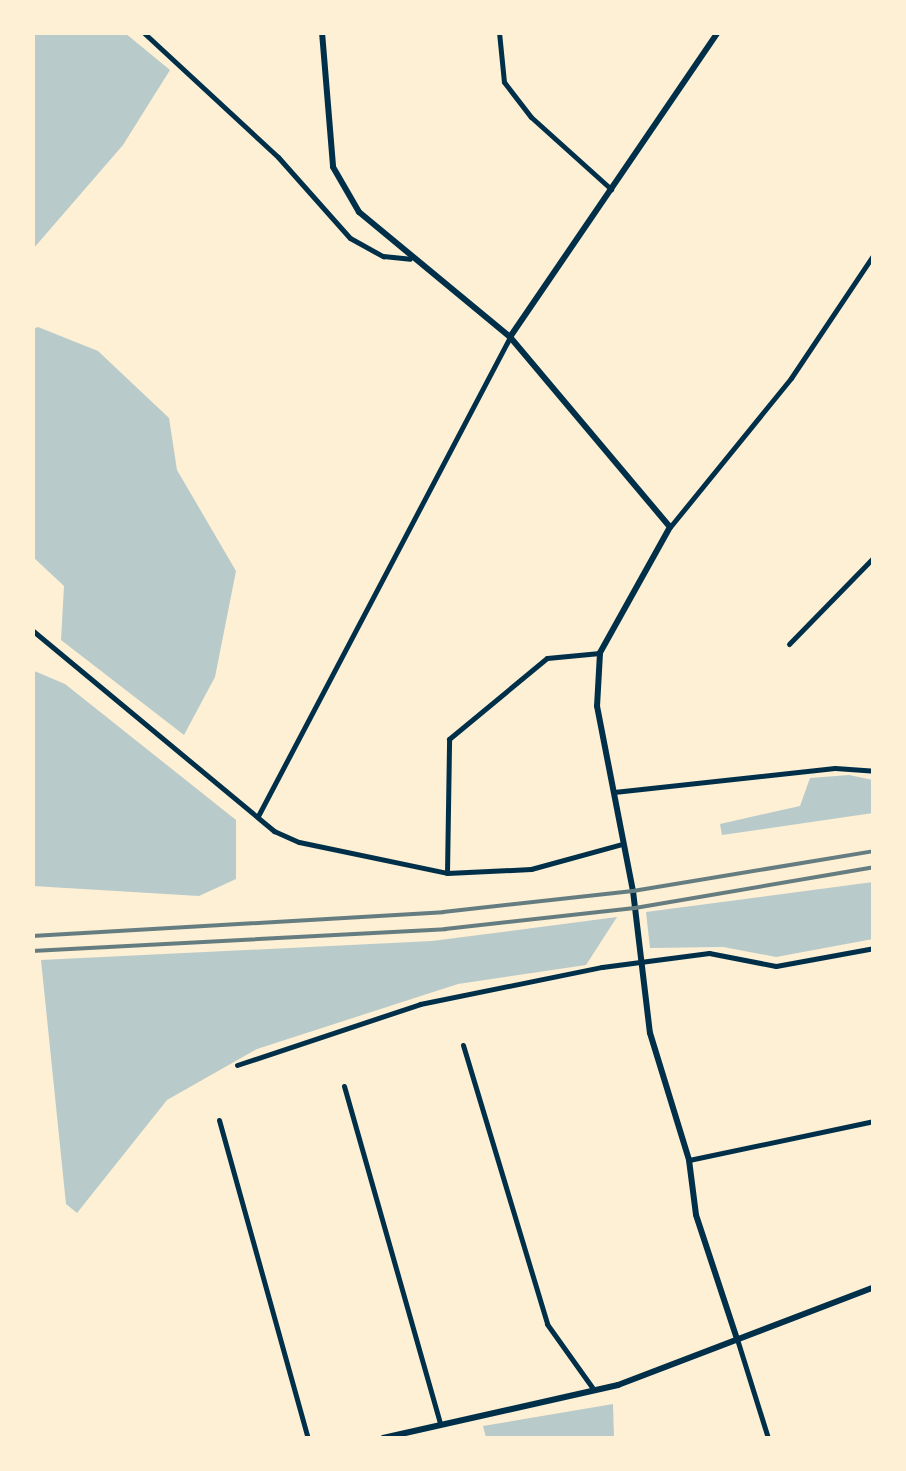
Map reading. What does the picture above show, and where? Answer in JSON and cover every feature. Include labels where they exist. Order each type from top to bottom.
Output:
[{"type":"street","points":[[143,32],[278,157],[350,238],[383,256],[410,259]]},
{"type":"street","points":[[322,32],[328,138],[339,183],[359,212],[410,259],[510,337],[670,527]]},
{"type":"street","points":[[500,32],[504,82],[530,117],[611,189]]},
{"type":"street","points":[[258,816],[510,337],[718,32]]},
{"type":"street","points":[[768,1438],[696,1215],[689,1160],[650,1033],[597,706],[600,653],[670,527],[791,378],[874,254]]},
{"type":"street","points":[[789,644],[874,557]]},
{"type":"street","points":[[32,630],[258,816],[299,842],[447,873],[531,869],[622,844]]},
{"type":"street","points":[[447,873],[449,739],[547,658],[600,653]]},
{"type":"street","points":[[611,792],[835,768],[874,771]]},
{"type":"street","points":[[236,1066],[420,1004],[639,962],[709,954],[776,966],[874,948]]},
{"type":"street","points":[[463,1045],[547,1324],[596,1392]]},
{"type":"street","points":[[344,1086],[440,1423]]},
{"type":"street","points":[[220,1120],[308,1438]]},
{"type":"street","points":[[689,1160],[874,1121]]},
{"type":"street","points":[[383,1438],[596,1392],[874,1287]]},
{"type":"shaded area","points":[[33,32],[125,33],[170,70],[123,145],[33,249]]},
{"type":"shaded area","points":[[38,327],[98,351],[169,418],[177,470],[236,571],[215,677],[184,735],[61,640],[64,586],[33,557],[32,329]]},
{"type":"shaded area","points":[[32,670],[65,684],[236,820],[236,879],[199,896],[33,886]]},
{"type":"shaded area","points":[[849,775],[873,780],[873,813],[722,835],[720,824],[800,806],[810,778]]},
{"type":"shaded area","points":[[873,882],[873,939],[776,957],[723,947],[650,948],[646,912]]},
{"type":"shaded area","points":[[617,917],[586,965],[458,984],[257,1049],[167,1100],[77,1213],[66,1204],[41,960],[432,941]]},
{"type":"shaded area","points":[[613,1404],[614,1438],[486,1438],[483,1426]]},
{"type":"railway","points":[[32,936],[443,912],[633,891],[874,851]]},
{"type":"railway","points":[[32,951],[445,929],[635,908],[874,867]]}]
